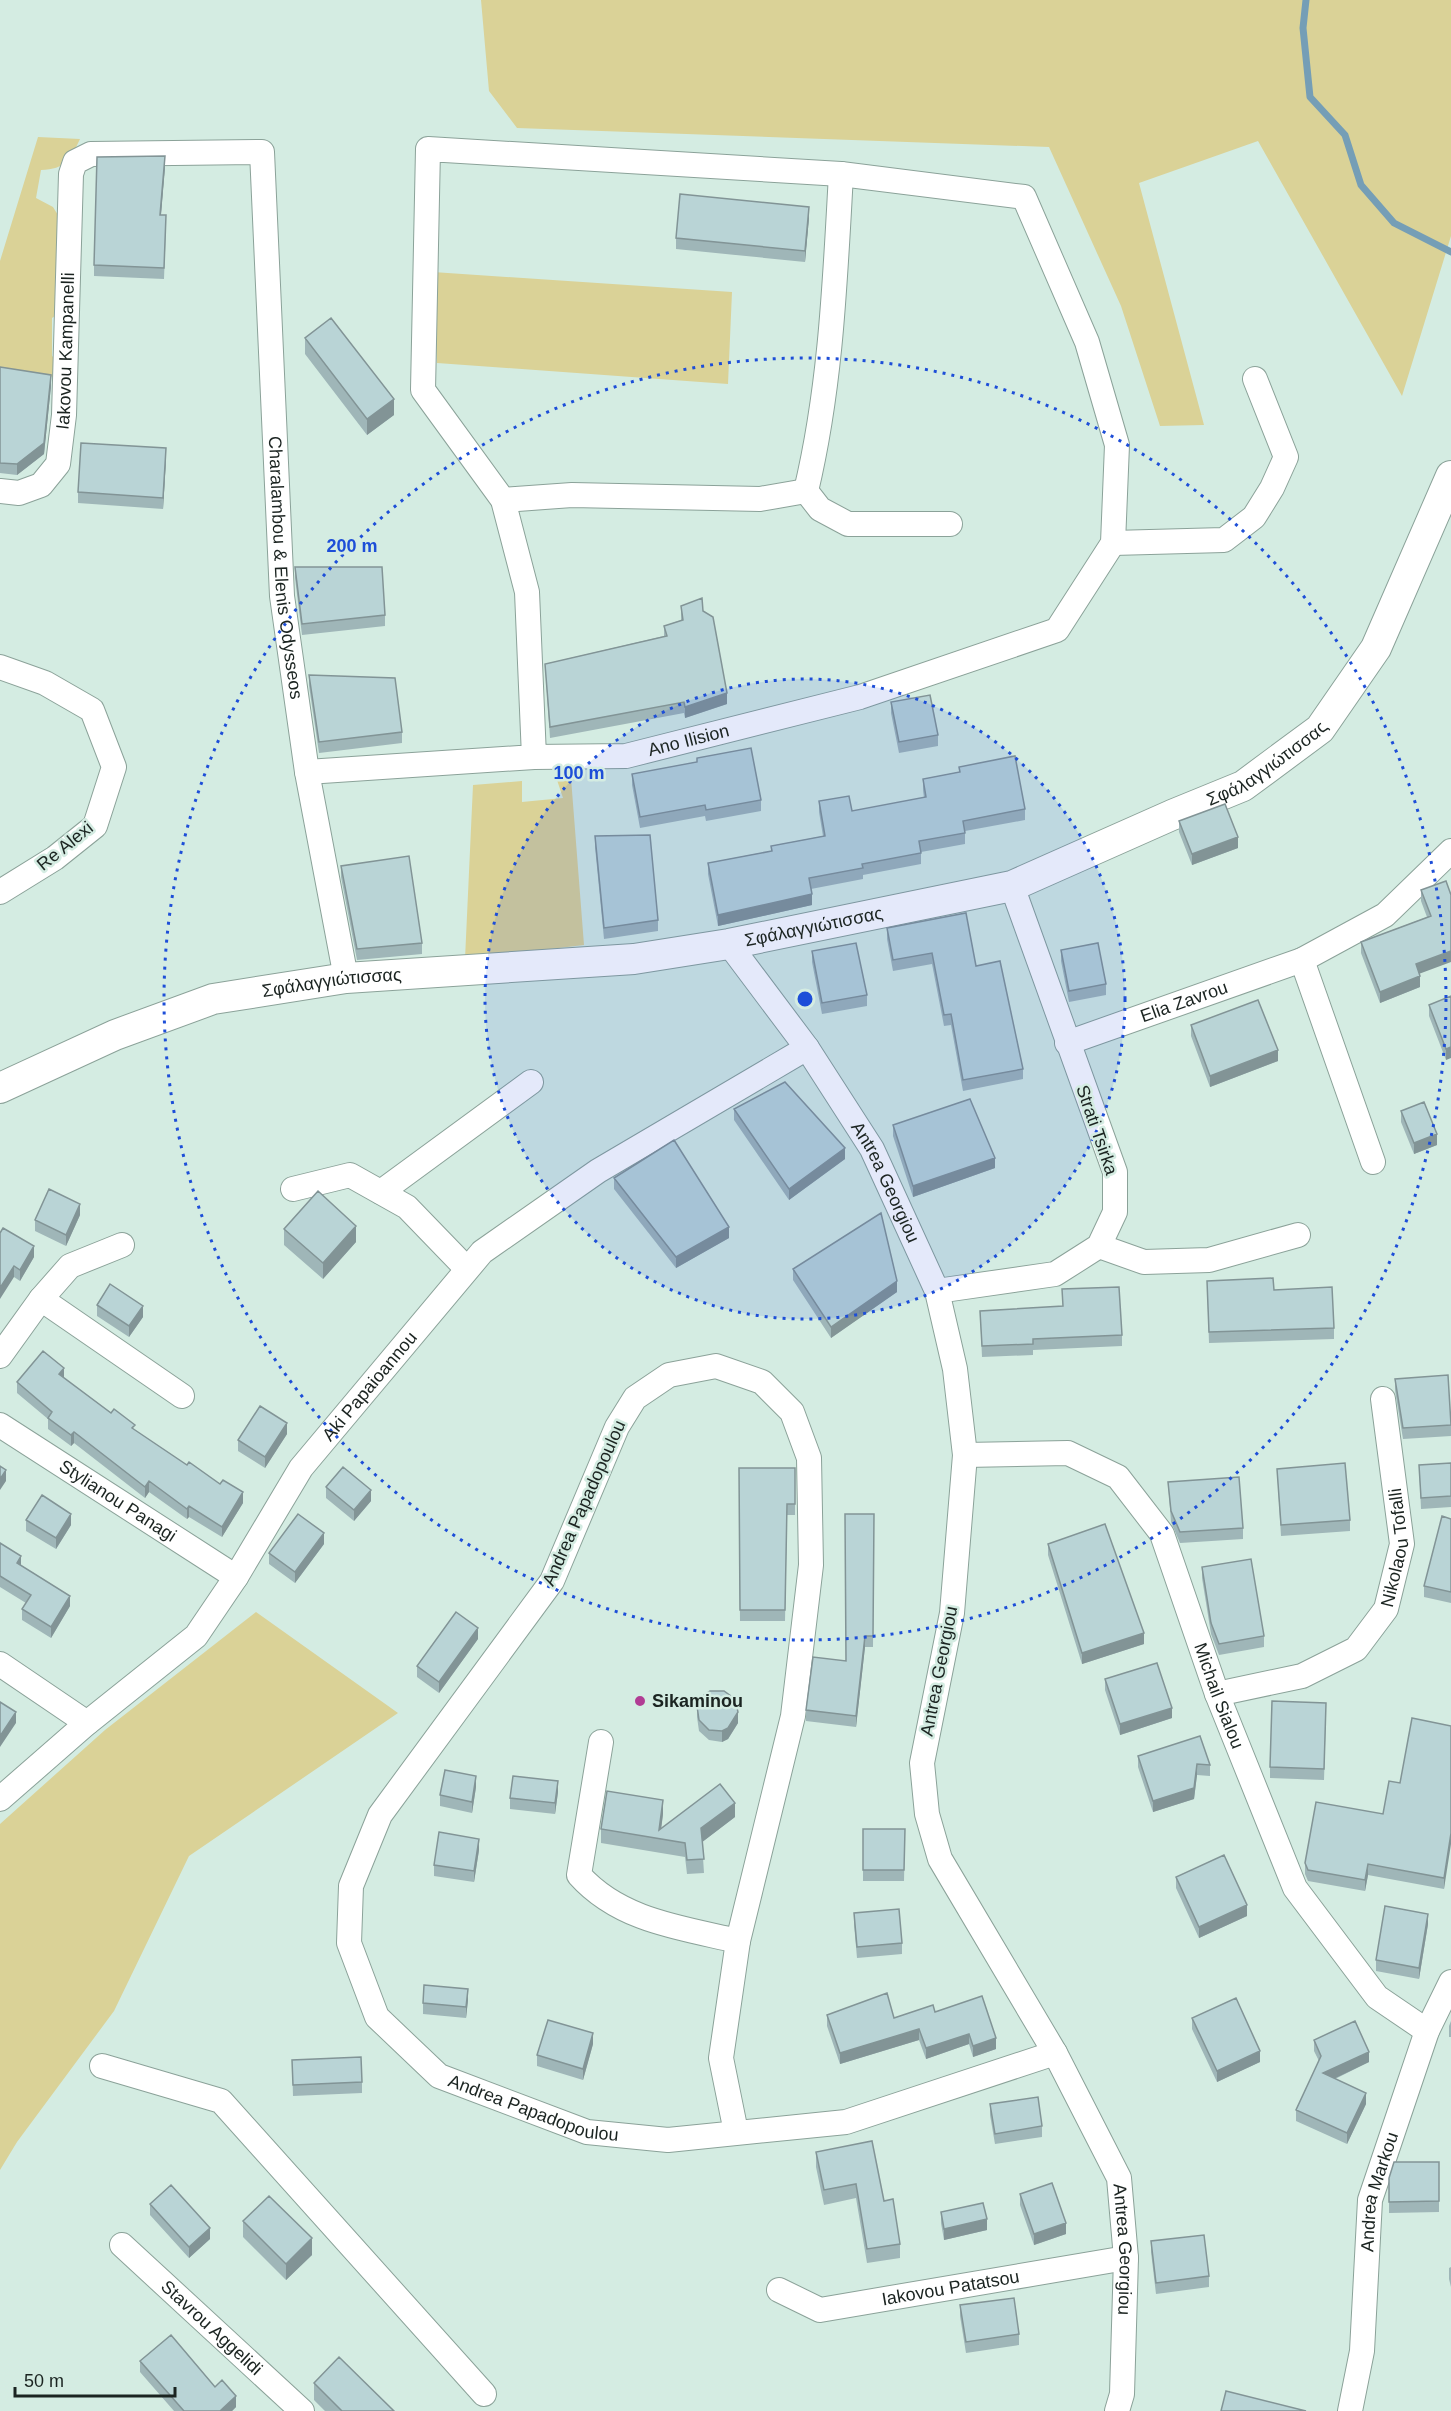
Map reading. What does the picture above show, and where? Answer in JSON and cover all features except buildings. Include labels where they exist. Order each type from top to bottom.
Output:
[{"type":"street","points":[[534,758],[526,592],[503,500],[423,390],[428,149],[841,174],[1024,197],[1087,342],[1117,445],[1113,543],[1224,540],[1254,517],[1272,488],[1286,457],[1255,379]]},
{"type":"street","name":"Iakovou Kampanelli","points":[[0,490],[19,493],[41,485],[58,464],[64,415],[72,167],[80,158],[92,154],[262,152]]},
{"type":"street","name":"Charalambou & Elenis Odysseos","points":[[262,152],[282,596],[307,772],[346,978]]},
{"type":"street","points":[[841,174],[830,351],[819,436],[806,491],[819,509],[848,524],[950,524]]},
{"type":"street","name":"Σφάλαγγιώτισσας","points":[[0,1088],[115,1035],[213,999],[346,978],[634,958],[729,944],[1012,886],[1243,786],[1320,729],[1376,648],[1451,476]]},
{"type":"street","points":[[503,500],[572,495],[760,499],[806,491]]},
{"type":"street","name":"Ano Ilision","points":[[307,772],[534,758],[626,756],[860,697],[1058,630],[1113,543]]},
{"type":"street","name":"Re Alexi","points":[[0,667],[45,683],[92,710],[114,767],[95,826],[55,858],[0,891]]},
{"type":"street","name":"Elia Zavrou","points":[[1067,1043],[1302,960],[1385,915],[1451,851]]},
{"type":"street","name":"Strati Tsirka","points":[[1012,886],[1115,1172],[1115,1212],[1099,1246]]},
{"type":"street","name":"Antrea Georgiou","points":[[729,944],[807,1048],[872,1149],[937,1291],[955,1369],[965,1455],[952,1613],[922,1763],[927,1814],[940,1859],[1055,2053],[1119,2178],[1126,2258],[1122,2394],[1117,2411]]},
{"type":"street","points":[[1302,960],[1373,1162]]},
{"type":"street","name":"Aki Papaioannou","points":[[0,1799],[87,1724],[196,1636],[236,1577],[301,1468],[482,1252],[598,1172],[807,1048]]},
{"type":"street","points":[[381,1192],[531,1082]]},
{"type":"street","points":[[293,1189],[350,1175],[407,1207],[467,1269]]},
{"type":"street","points":[[937,1291],[1055,1274],[1099,1246],[1144,1262],[1209,1260],[1298,1235]]},
{"type":"street","points":[[0,1356],[41,1299],[70,1266],[122,1245]]},
{"type":"street","points":[[41,1299],[182,1395]]},
{"type":"street","name":"Andrea Papadopoulou","points":[[736,2132],[721,2058],[738,1941],[793,1716],[811,1565],[809,1458],[792,1412],[762,1382],[716,1366],[669,1375],[635,1398],[617,1427],[552,1581],[380,1815],[351,1886],[349,1943],[377,2017],[439,2076],[587,2132],[668,2140],[846,2122],[1055,2053]]},
{"type":"street","name":"Nikolaou Tofalli","points":[[1217,1694],[1302,1676],[1311,1672],[1356,1649],[1386,1609],[1402,1544],[1383,1399]]},
{"type":"street","name":"Stylianou Panagi","points":[[0,1425],[236,1577]]},
{"type":"street","name":"Michail Sialou","points":[[965,1455],[1068,1453],[1118,1477],[1162,1534],[1217,1694],[1295,1888],[1377,1997],[1427,2031]]},
{"type":"street","points":[[0,1664],[87,1724]]},
{"type":"street","points":[[602,1742],[579,1875],[592,1890],[638,1917],[738,1941]]},
{"type":"street","name":"Andrea Markou","points":[[1350,2411],[1362,2351],[1370,2200],[1427,2031],[1451,1982]]},
{"type":"street","points":[[102,2066],[221,2101],[484,2394]]},
{"type":"street","name":"Stavrou Aggelidi","points":[[122,2245],[302,2411]]},
{"type":"street","name":"Iakovou Patatsou","points":[[779,2290],[820,2310],[1126,2258]]},
{"type":"shaded area","points":[[481,0],[1451,0],[1451,236],[1402,396],[1258,141],[1139,183],[1204,425],[1160,426],[1121,306],[1049,147],[517,128],[489,91]]},
{"type":"shaded area","points":[[38,137],[80,139],[66,162],[56,168],[41,170],[36,198],[53,207],[61,220],[64,310],[52,318],[52,356],[61,363],[56,377],[0,372],[0,261]]},
{"type":"shaded area","points":[[433,272],[732,292],[728,384],[437,363]]},
{"type":"shaded area","points":[[571,778],[584,945],[465,959],[473,785],[522,781],[522,802],[563,798],[557,780]]},
{"type":"shaded area","points":[[256,1612],[398,1713],[189,1856],[114,2011],[17,2142],[0,2170],[0,1824],[105,1730]]},
{"type":"waterway","points":[[1306,0],[1303,28],[1310,97],[1345,135],[1361,185],[1394,223],[1451,252]]},
{"type":"place","name":"Sikaminou","points":[[640,1701]]}]
